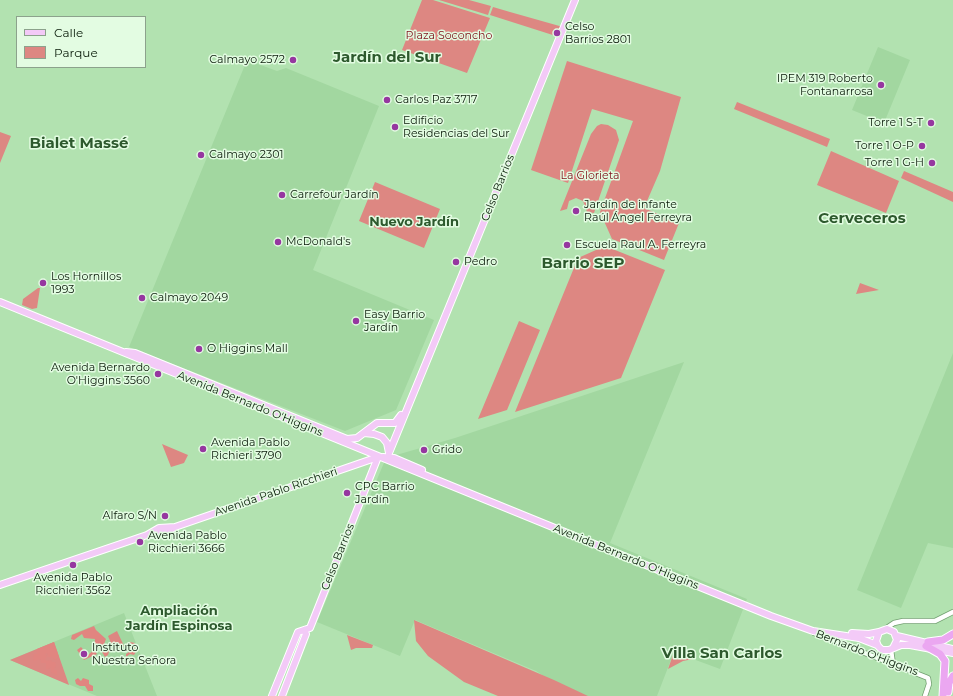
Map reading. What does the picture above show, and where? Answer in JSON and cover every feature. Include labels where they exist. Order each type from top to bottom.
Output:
[{"type":"highway","points":[[927,644],[940,641],[953,634]]},
{"type":"highway","points":[[927,644],[940,654],[945,661],[944,696]]},
{"type":"highway","points":[[948,696],[948,686],[953,676]]},
{"type":"main road","name":"Celso Barrios","points":[[362,434],[378,423],[397,422],[400,418],[457,287],[575,0]]},
{"type":"main road","name":"Celso Barrios","points":[[391,456],[396,436],[457,287]]},
{"type":"main road","name":"Avenida Bernardo O'Higgins","points":[[0,302],[312,428],[367,453],[806,626],[825,630],[869,634],[882,630]]},
{"type":"main road","name":"Avenida Bernardo O'Higgins","points":[[123,352],[135,353],[347,439],[362,434]]},
{"type":"main road","points":[[390,423],[395,428],[396,436]]},
{"type":"main road","points":[[312,428],[320,430],[324,429]]},
{"type":"main road","points":[[367,453],[360,445],[362,434],[374,434],[382,437],[387,443],[391,456]]},
{"type":"main road","name":"Avenida Bernardo O'Higgins","points":[[391,456],[513,510]]},
{"type":"main road","name":"Avenida Pablo Ricchieri","points":[[0,585],[147,535],[158,535],[174,527],[378,457],[391,456]]},
{"type":"main road","name":"Celso Barrios","points":[[272,696],[298,632],[310,628],[378,457]]},
{"type":"main road","name":"Avenida Bernardo O'Higgins","points":[[628,556],[803,628],[826,634],[859,638],[878,646]]},
{"type":"main road","name":"Celso Barrios","points":[[282,696],[306,634],[304,630]]},
{"type":"main road","points":[[953,649],[927,644],[910,644],[884,650],[878,646],[876,637],[882,630],[927,644],[953,653]]},
{"type":"main road","points":[[892,649],[897,642],[895,634]]},
{"type":"street","points":[[882,630],[903,621],[930,622],[953,612]]},
{"type":"street","points":[[895,634],[903,621]]},
{"type":"street","name":"Bernardo O'Higgins","points":[[803,628],[922,675],[930,681],[925,696]]},
{"type":"street","points":[[874,657],[878,646]]},
{"type":"street","points":[[892,649],[894,664]]},
{"type":"shaded area","name":"IPEM 319 Roberto Fontanarrosa","points":[[878,47],[910,60],[884,123],[852,110]]},
{"type":"shaded area","points":[[247,60],[277,71],[286,68],[379,106],[313,270],[434,320],[396,410],[345,431],[129,347]]},
{"type":"shaded area","points":[[953,353],[953,548],[928,543],[901,608],[857,590]]},
{"type":"shaded area","points":[[684,362],[610,543],[747,599],[720,669],[674,652],[657,696],[583,696],[559,686],[536,671],[415,620],[400,656],[317,622],[386,458],[455,438]]},
{"type":"shaded area","name":"Instituto Nuestra Señora","points":[[124,613],[157,696],[97,696],[10,660]]},
{"type":"shaded area","points":[[94,626],[96,630],[106,639],[103,647],[110,648],[108,655],[105,657],[99,647],[94,648],[95,639],[84,638],[82,634],[74,640],[71,639],[72,635]]},
{"type":"shaded area","points":[[54,642],[59,657],[55,660],[52,657],[48,657],[47,653],[45,654],[47,657],[45,659],[47,661],[51,660],[52,662],[55,662],[56,665],[54,670],[57,670],[57,675],[51,672],[51,667],[46,669],[46,663],[41,663],[40,659],[34,661],[33,659],[34,654],[38,654],[36,652],[37,649]]},
{"type":"shaded area","points":[[130,642],[135,643],[134,647],[137,650],[134,655],[130,654],[126,657],[126,654],[129,652],[125,649],[129,647],[126,644]]},
{"type":"shaded area","points":[[81,647],[88,655],[94,650],[97,654],[84,660],[77,650]]},
{"type":"shaded area","points":[[78,678],[81,681],[83,678],[89,680],[89,684],[93,686],[93,691],[88,691],[85,686],[76,684],[75,680]]},
{"type":"green space","name":"Plaza Soconcho","points":[[422,0],[433,0],[490,18],[467,73],[402,50]]},
{"type":"green space","points":[[439,0],[469,0],[491,6],[488,15]]},
{"type":"green space","points":[[493,7],[563,27],[559,37],[490,15]]},
{"type":"green space","points":[[567,61],[681,97],[660,171],[644,208],[679,223],[664,260],[612,239],[600,212],[633,121],[592,109],[568,183],[531,170]]},
{"type":"green space","points":[[737,102],[830,139],[827,147],[734,109]]},
{"type":"green space","name":"La Glorieta","points":[[601,124],[608,125],[616,130],[619,140],[594,213],[587,212],[583,201],[576,198],[569,201],[567,209],[560,211],[591,134],[597,126]]},
{"type":"green space","points":[[0,132],[11,136],[0,163]]},
{"type":"green space","points":[[831,151],[899,181],[886,213],[817,185]]},
{"type":"green space","points":[[904,171],[953,192],[953,202],[901,178]]},
{"type":"green space","points":[[375,182],[440,209],[424,248],[359,221]]},
{"type":"green space","points":[[605,246],[665,270],[621,378],[515,412],[578,258]]},
{"type":"green space","points":[[860,283],[879,290],[856,294]]},
{"type":"green space","points":[[40,288],[37,308],[32,309],[22,305],[23,299]]},
{"type":"green space","points":[[519,321],[540,330],[507,410],[478,419]]},
{"type":"green space","points":[[162,444],[188,455],[184,463],[171,467]]},
{"type":"green space","points":[[414,620],[588,696],[498,696],[464,682],[428,656],[416,641]]},
{"type":"green space","points":[[117,631],[124,646],[114,650],[108,636]]},
{"type":"green space","points":[[347,635],[373,645],[372,648],[356,648],[351,650]]},
{"type":"green space","points":[[54,642],[69,685],[10,660]]},
{"type":"green space","points":[[674,652],[693,659],[683,661],[668,669]]},
{"type":"place","name":"Celso Barrios 2801","points":[[557,33]]},
{"type":"place","name":"Calmayo 2572","points":[[293,60]]},
{"type":"place","name":"IPEM 319 Roberto Fontanarrosa","points":[[881,85]]},
{"type":"place","name":"Carlos Paz 3717","points":[[387,100]]},
{"type":"place","name":"Torre 1 S-T","points":[[931,123]]},
{"type":"place","name":"Edificio Residencias del Sur","points":[[395,127]]},
{"type":"place","name":"Torre 1 O-P","points":[[922,146]]},
{"type":"place","name":"Calmayo 2301","points":[[201,155]]},
{"type":"place","name":"Torre 1 G-H","points":[[932,163]]},
{"type":"place","name":"Carrefour Jardín","points":[[282,195]]},
{"type":"place","name":"Jardín de infante Raúl Ángel Ferreyra","points":[[576,211]]},
{"type":"place","name":"McDonald's","points":[[278,242]]},
{"type":"place","name":"Escuela Raul A. Ferreyra","points":[[567,245]]},
{"type":"place","name":"Pedro","points":[[456,262]]},
{"type":"place","name":"Los Hornillos 1993","points":[[43,283]]},
{"type":"place","name":"Calmayo 2049","points":[[142,298]]},
{"type":"place","name":"Easy Barrio Jardín","points":[[356,321]]},
{"type":"place","name":"O Higgins Mall","points":[[199,349]]},
{"type":"place","name":"Avenida Bernardo O'Higgins 3560","points":[[158,374]]},
{"type":"place","name":"Avenida Pablo Richieri 3790","points":[[203,449]]},
{"type":"place","name":"Grido","points":[[424,450]]},
{"type":"place","name":"CPC Barrio Jardín","points":[[347,493]]},
{"type":"place","name":"Alfaro S/N","points":[[165,516]]},
{"type":"place","name":"Avenida Pablo Ricchieri 3666","points":[[140,542]]},
{"type":"place","name":"Avenida Pablo Ricchieri 3562","points":[[73,565]]},
{"type":"place","name":"Instituto Nuestra Señora","points":[[84,654]]},
{"type":"district","name":"Jardín del Sur","points":[[387,58]]},
{"type":"district","name":"Bialet Massé","points":[[79,144]]},
{"type":"district","name":"Cerveceros","points":[[862,219]]},
{"type":"district","name":"Nuevo Jardín","points":[[414,222]]},
{"type":"district","name":"Barrio SEP","points":[[583,264]]},
{"type":"district","name":"Ampliación Jardín Espinosa","points":[[179,618]]},
{"type":"district","name":"Villa San Carlos","points":[[722,654]]}]
